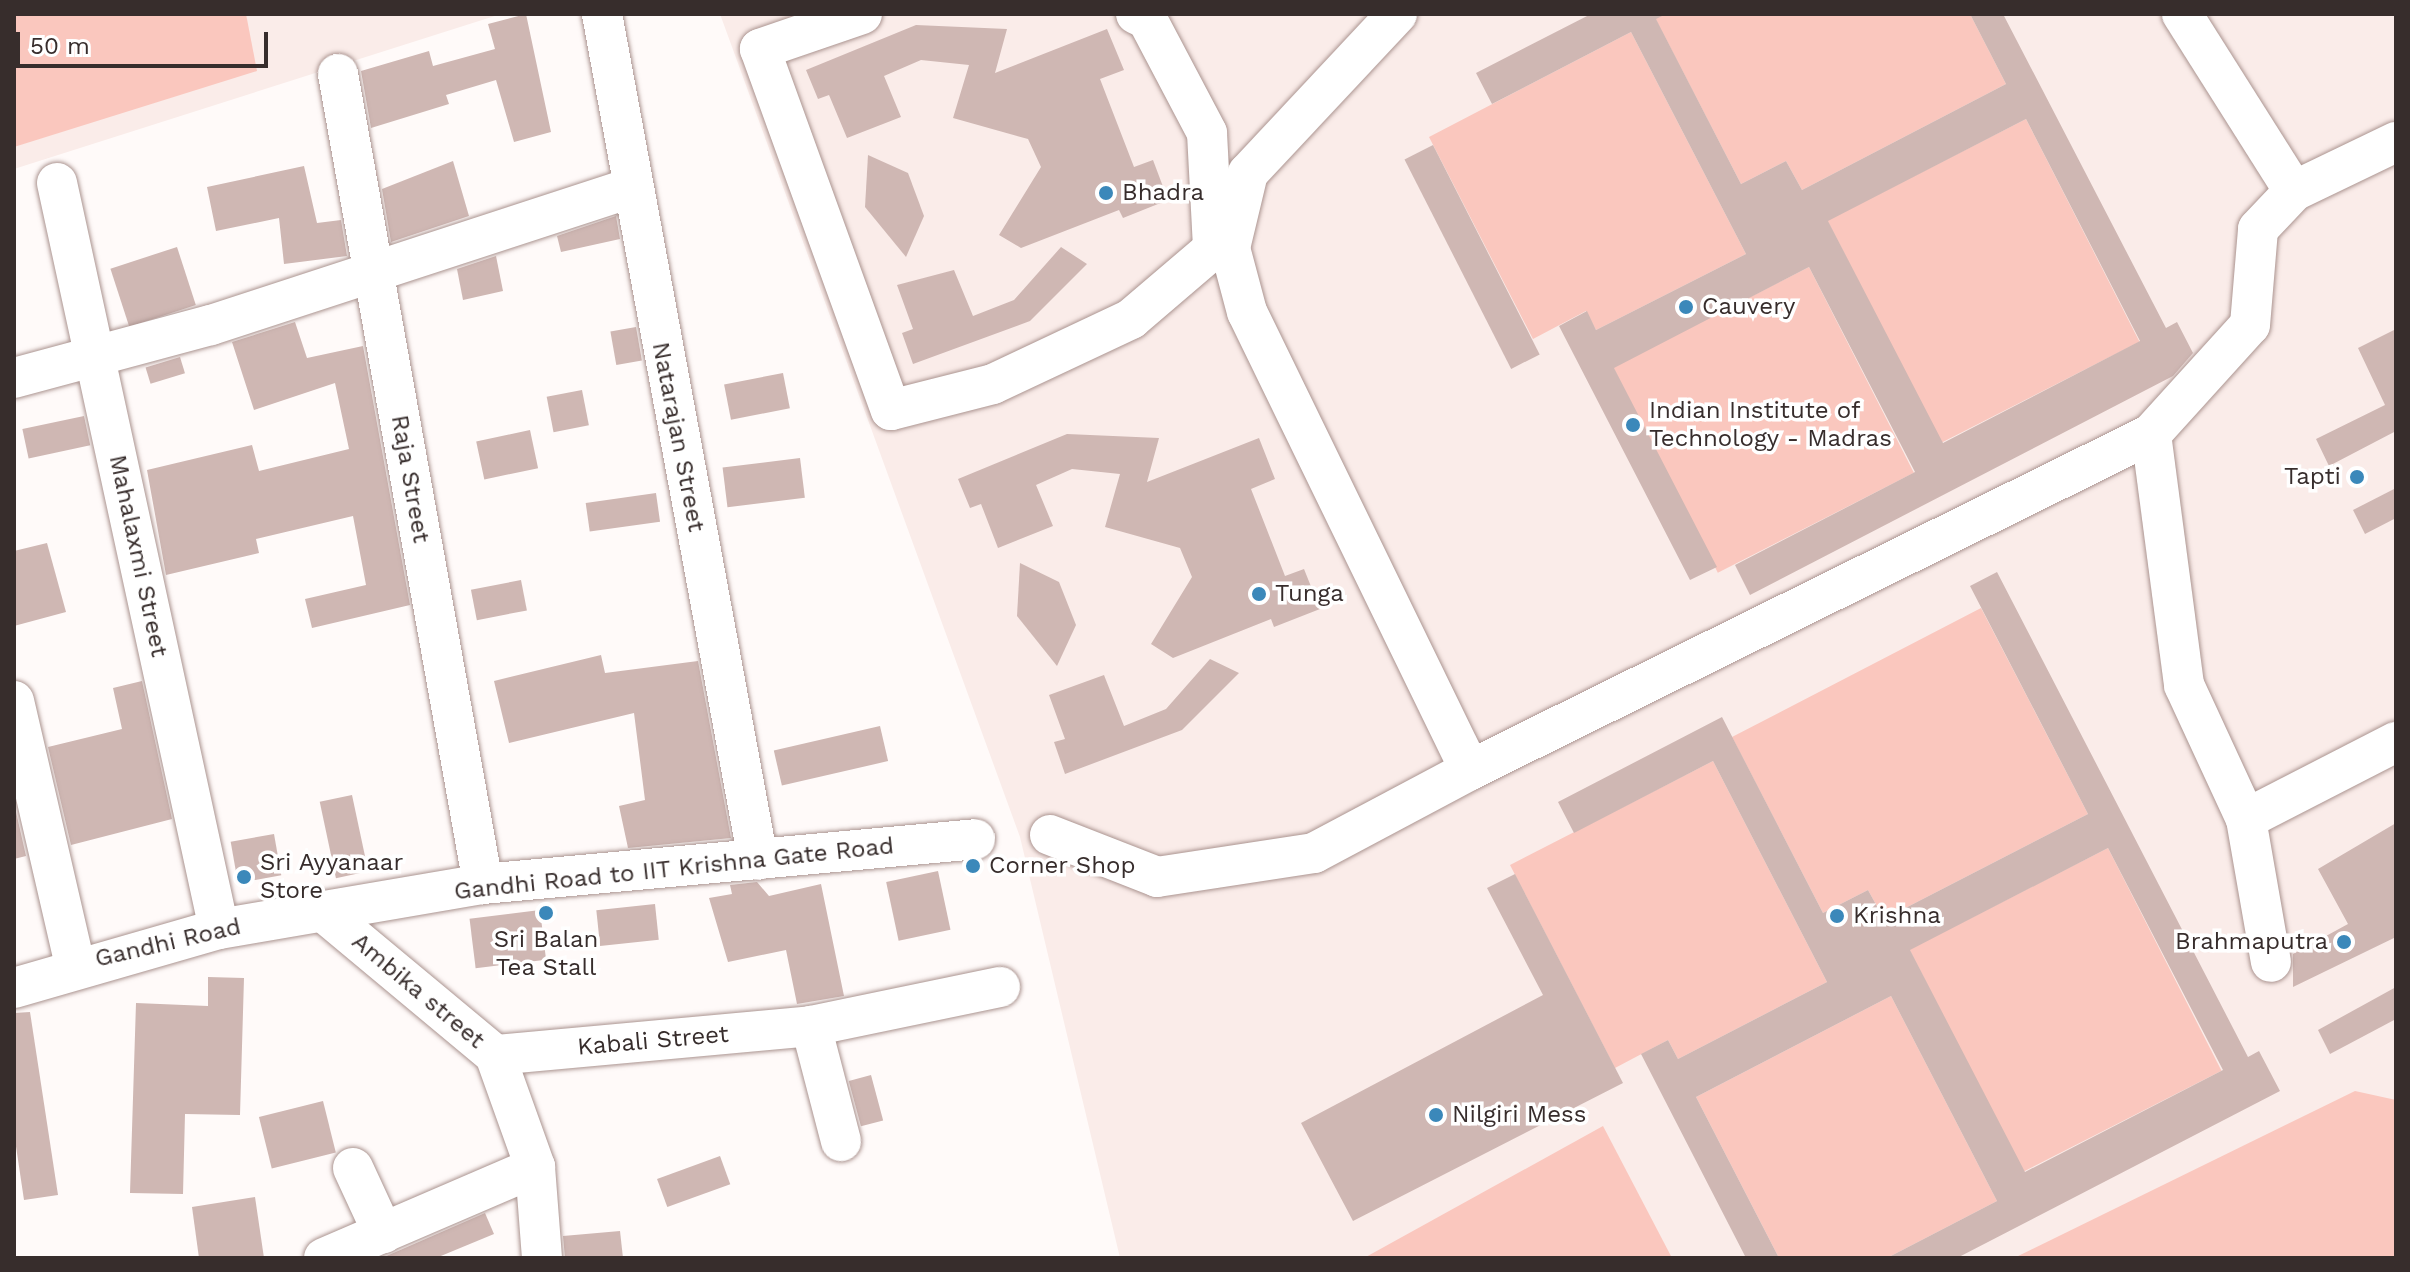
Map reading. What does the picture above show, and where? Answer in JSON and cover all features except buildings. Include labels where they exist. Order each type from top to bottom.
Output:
[{"type":"street","name":"Natarajan Street","points":[[602,14],[758,860]]},
{"type":"street","points":[[862,14],[760,49],[891,410],[993,384],[1131,319],[1221,249],[1248,173],[1397,14]]},
{"type":"street","points":[[1136,14],[1147,19],[1207,133],[1221,249],[1247,312],[1470,770]]},
{"type":"street","points":[[2182,14],[2294,191]]},
{"type":"street","name":"Raja Street","points":[[338,74],[483,884]]},
{"type":"street","points":[[1050,835],[1157,877],[1298,856],[2151,434],[2250,325],[2258,229],[2294,191],[2396,142]]},
{"type":"street","name":"Mahalaxmi Street","points":[[57,183],[219,929]]},
{"type":"street","points":[[14,378],[373,272],[632,187]]},
{"type":"street","points":[[2151,434],[2184,685],[2246,819],[2271,962]]},
{"type":"street","points":[[14,701],[75,965]]},
{"type":"street","points":[[2246,819],[2396,742]]},
{"type":"street","name":"Gandhi Road to IIT Krishna Gate Road","points":[[327,915],[483,884],[975,839]]},
{"type":"street","name":"Gandhi Road","points":[[14,988],[75,965],[219,929],[327,915]]},
{"type":"street","name":"Ambika street","points":[[327,915],[495,1055],[535,1167],[542,1258]]},
{"type":"street","name":"Kabali Street","points":[[495,1055],[811,1026],[1000,987]]},
{"type":"street","points":[[811,1026],[841,1141]]},
{"type":"street","points":[[324,1258],[535,1167]]},
{"type":"street","points":[[353,1168],[383,1233]]},
{"type":"shaded area","points":[[14,14],[501,14],[14,169]]},
{"type":"shaded area","points":[[14,14],[246,14],[257,71],[14,147]]},
{"type":"shaded area","name":"Indian Institute of Technology - Madras","points":[[720,14],[2396,14],[2396,1258],[1120,1258],[1020,837]]},
{"type":"shaded area","points":[[1653,14],[1970,14],[2006,84],[1802,190],[1786,161],[1741,184]]},
{"type":"shaded area","points":[[1631,32],[1746,254],[1596,330],[1586,311],[1533,339],[1429,137]]},
{"type":"shaded area","points":[[2026,119],[2139,342],[1941,443],[1827,220]]},
{"type":"shaded area","points":[[1809,267],[1914,473],[1718,573],[1613,367]]},
{"type":"shaded area","points":[[1981,608],[2088,814],[1884,919],[1868,890],[1823,913],[1732,737]]},
{"type":"shaded area","points":[[1713,761],[1827,982],[1678,1059],[1668,1040],[1615,1068],[1510,865]]},
{"type":"shaded area","points":[[2108,848],[2221,1071],[2023,1172],[1909,949]]},
{"type":"shaded area","points":[[1891,996],[1997,1201],[1887,1258],[1779,1258],[1696,1097]]},
{"type":"shaded area","points":[[2355,1091],[2396,1100],[2396,1258],[2014,1258]]},
{"type":"shaded area","points":[[1603,1126],[1672,1258],[1364,1258]]},
{"type":"place","name":"Bhadra","points":[[1106,193]]},
{"type":"place","name":"Cauvery","points":[[1686,307]]},
{"type":"place","name":"Indian Institute of Technology - Madras","points":[[1633,425]]},
{"type":"place","name":"Tapti","points":[[2357,477]]},
{"type":"place","name":"Tunga","points":[[1259,594]]},
{"type":"place","name":"Corner Shop","points":[[973,866]]},
{"type":"place","name":"Sri Ayyanaar Store","points":[[244,877]]},
{"type":"place","name":"Sri Balan Tea Stall","points":[[546,913]]},
{"type":"place","name":"Krishna","points":[[1837,916]]},
{"type":"place","name":"Brahmaputra","points":[[2344,942]]},
{"type":"place","name":"Nilgiri Mess","points":[[1436,1115]]}]
